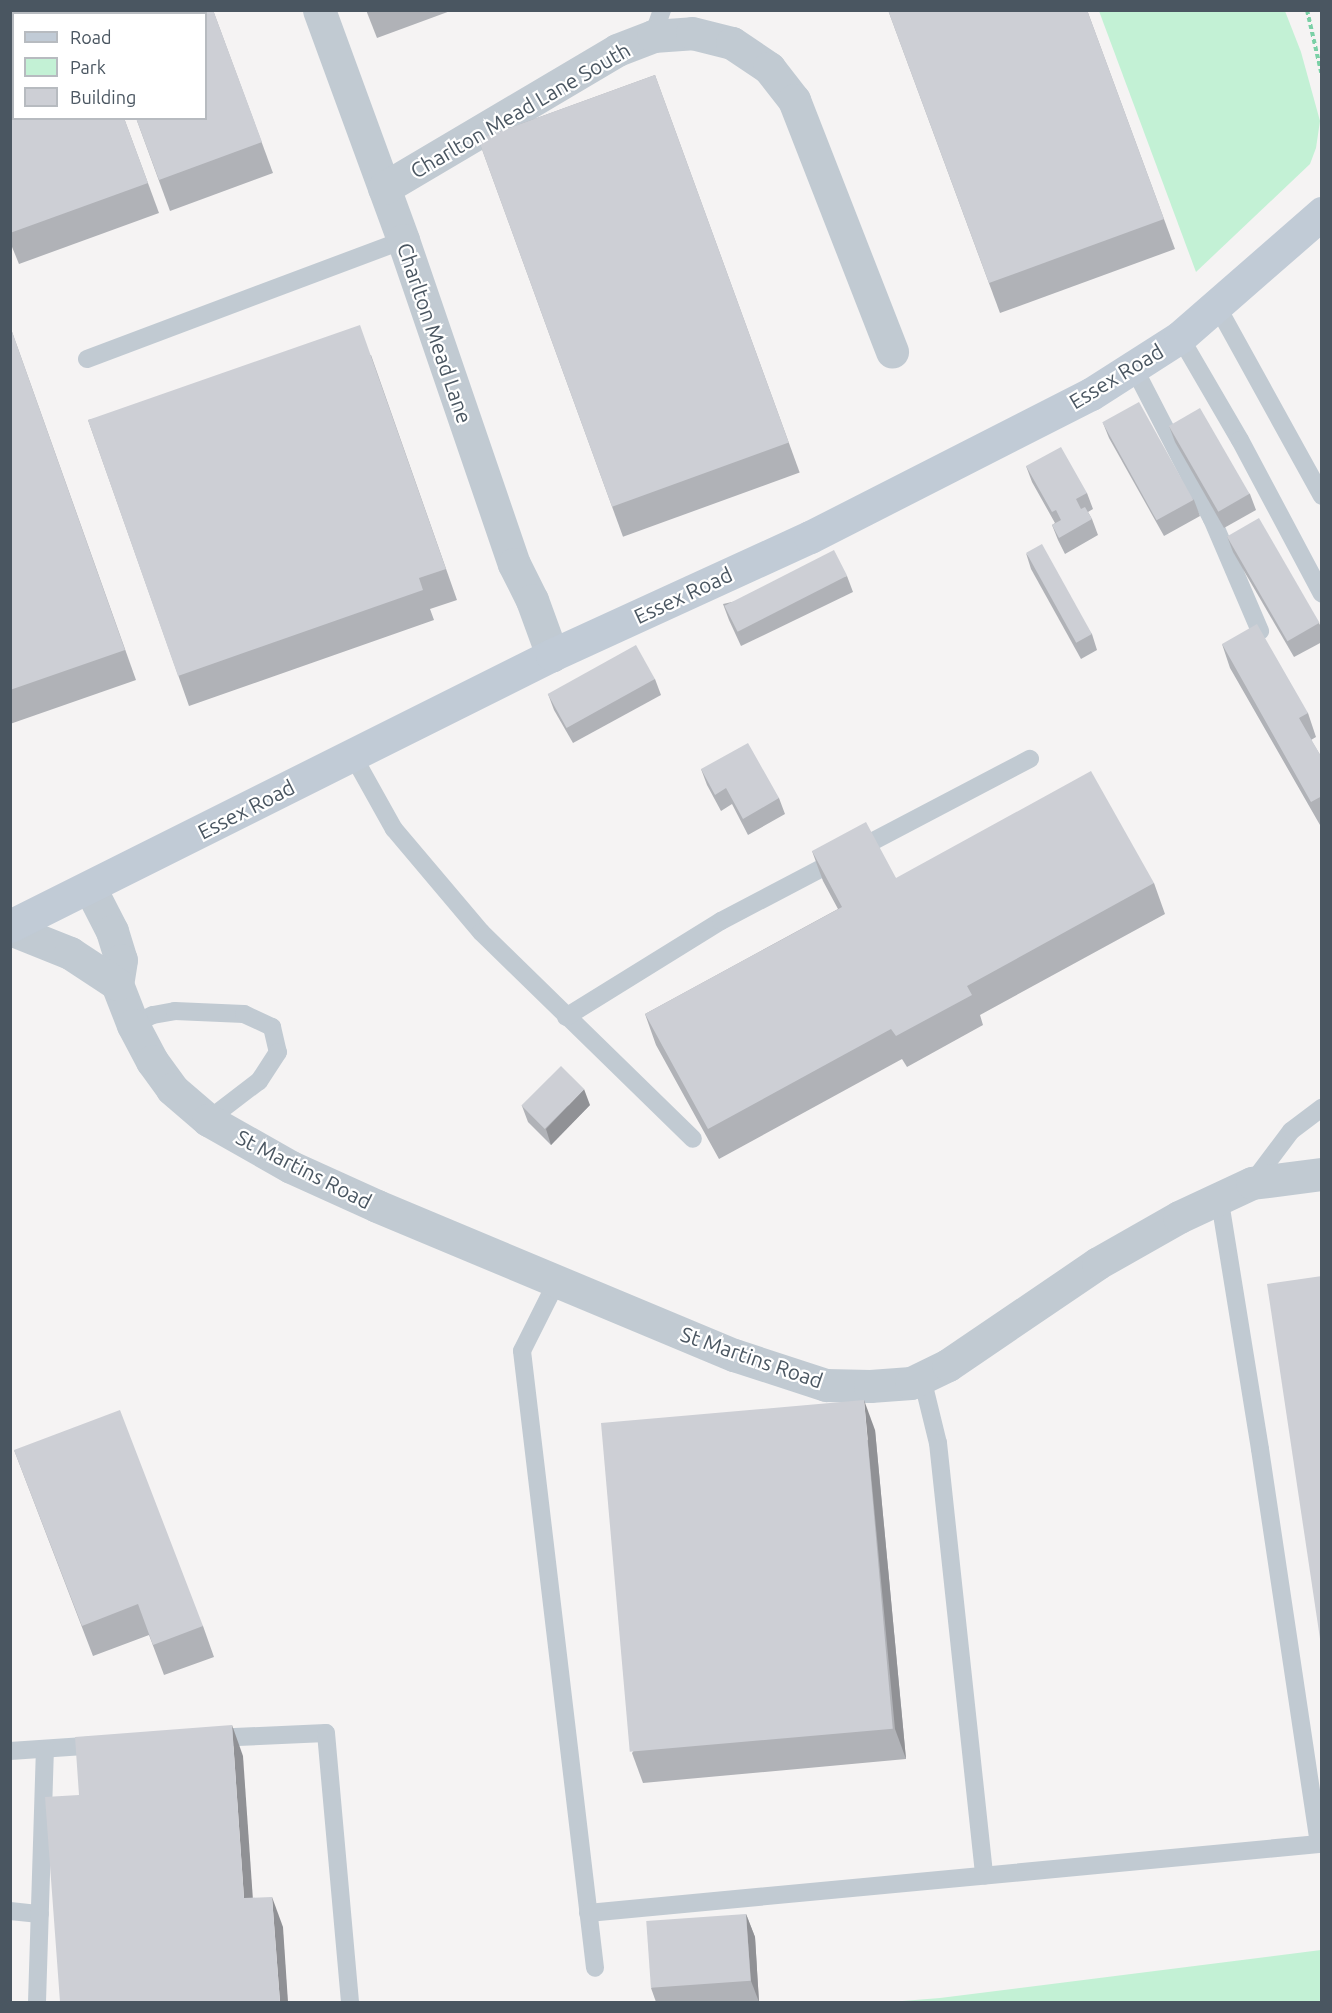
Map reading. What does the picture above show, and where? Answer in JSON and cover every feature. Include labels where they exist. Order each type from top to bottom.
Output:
[{"type":"street","name":"Charlton Mead Lane","points":[[319,10],[403,240],[514,564],[532,600],[552,655]]},
{"type":"street","name":"Charlton Mead Lane South","points":[[384,188],[617,50],[657,23],[732,43],[769,68],[794,100],[892,352]]},
{"type":"street","name":"Essex Road","points":[[10,928],[552,655],[810,537],[1007,438],[1134,368],[1180,337],[1322,213]]},
{"type":"street","points":[[10,928],[70,953],[117,984],[120,960],[112,932],[90,888]]},
{"type":"street","name":"St Martins Road","points":[[117,984],[133,1025],[152,1061],[172,1089],[208,1120],[291,1167],[734,1355],[826,1384],[870,1386],[910,1383],[922,1378],[948,1365],[1098,1263],[1219,1197],[1252,1183],[1322,1174]]},
{"type":"lane","points":[[87,358],[403,240]]},
{"type":"lane","points":[[1217,306],[1322,496]]},
{"type":"lane","points":[[1180,337],[1240,440],[1322,594]]},
{"type":"lane","points":[[1134,368],[1212,519],[1260,631]]},
{"type":"lane","points":[[352,754],[394,829],[481,932],[693,1139]]},
{"type":"lane","points":[[566,1017],[721,921],[1030,759]]},
{"type":"lane","points":[[133,1025],[153,1015],[186,1011],[244,1014],[272,1027],[278,1052],[259,1081],[208,1120]]},
{"type":"lane","points":[[1252,1183],[1291,1131],[1322,1108]]},
{"type":"lane","points":[[588,1913],[1319,1844],[1262,1460],[1219,1197]]},
{"type":"lane","points":[[557,1281],[522,1351],[595,1968]]},
{"type":"lane","points":[[922,1378],[939,1443],[984,1876]]},
{"type":"lane","points":[[192,1739],[326,1733],[350,2002]]},
{"type":"lane","points":[[10,1751],[113,1744]]},
{"type":"lane","points":[[37,2002],[45,1749]]},
{"type":"lane","points":[[10,1911],[40,1914]]},
{"type":"path","points":[[1307,10],[1322,76]]},
{"type":"green space","points":[[1099,11],[1285,11],[1301,52],[1320,121],[1316,148],[1310,164],[1196,272]]},
{"type":"green space","points":[[1321,1950],[1321,2002],[890,2002],[940,1998]]},
{"type":"building","points":[[10,10],[84,10],[84,12],[12,12],[12,120],[125,120],[148,183],[10,233]]},
{"type":"building","points":[[96,10],[213,10],[262,142],[159,180],[137,120],[207,120],[207,12],[96,12]]},
{"type":"building","points":[[888,10],[1087,10],[1164,219],[989,283]]},
{"type":"building","points":[[655,75],[789,442],[612,507],[478,139]]},
{"type":"building","points":[[360,325],[446,569],[419,578],[423,590],[178,676],[88,420]]},
{"type":"building","points":[[10,326],[125,650],[10,690]]},
{"type":"building","points":[[1139,402],[1193,500],[1157,520],[1102,422]]},
{"type":"building","points":[[1200,408],[1250,494],[1218,512],[1169,426]]},
{"type":"building","points":[[1061,447],[1087,493],[1076,499],[1081,509],[1085,507],[1092,519],[1059,538],[1052,525],[1061,520],[1056,510],[1052,512],[1026,466]]},
{"type":"building","points":[[1259,518],[1320,623],[1287,641],[1227,536]]},
{"type":"building","points":[[1042,544],[1092,634],[1076,643],[1026,553]]},
{"type":"building","points":[[834,550],[847,576],[738,632],[724,606]]},
{"type":"building","points":[[1257,624],[1308,713],[1299,718],[1322,758],[1322,796],[1311,802],[1222,644]]},
{"type":"building","points":[[636,645],[655,679],[567,728],[548,694]]},
{"type":"building","points":[[748,743],[779,798],[743,819],[726,788],[715,795],[701,769]]},
{"type":"building","points":[[1091,771],[1154,883],[967,986],[972,995],[896,1036],[891,1029],[708,1129],[645,1014],[842,907],[812,851],[866,822],[896,878]]},
{"type":"building","points":[[561,1066],[584,1089],[545,1129],[521,1106]]},
{"type":"building","points":[[1322,1276],[1322,1652],[1267,1284]]},
{"type":"building","points":[[864,1400],[893,1729],[630,1752],[601,1423]]},
{"type":"building","points":[[120,1410],[203,1626],[153,1645],[138,1604],[82,1626],[14,1450]]},
{"type":"building","points":[[232,1725],[244,1898],[272,1897],[280,2002],[60,2002],[45,1797],[79,1795],[75,1737]]},
{"type":"building","points":[[746,1914],[751,1981],[651,1988],[646,1921]]}]
